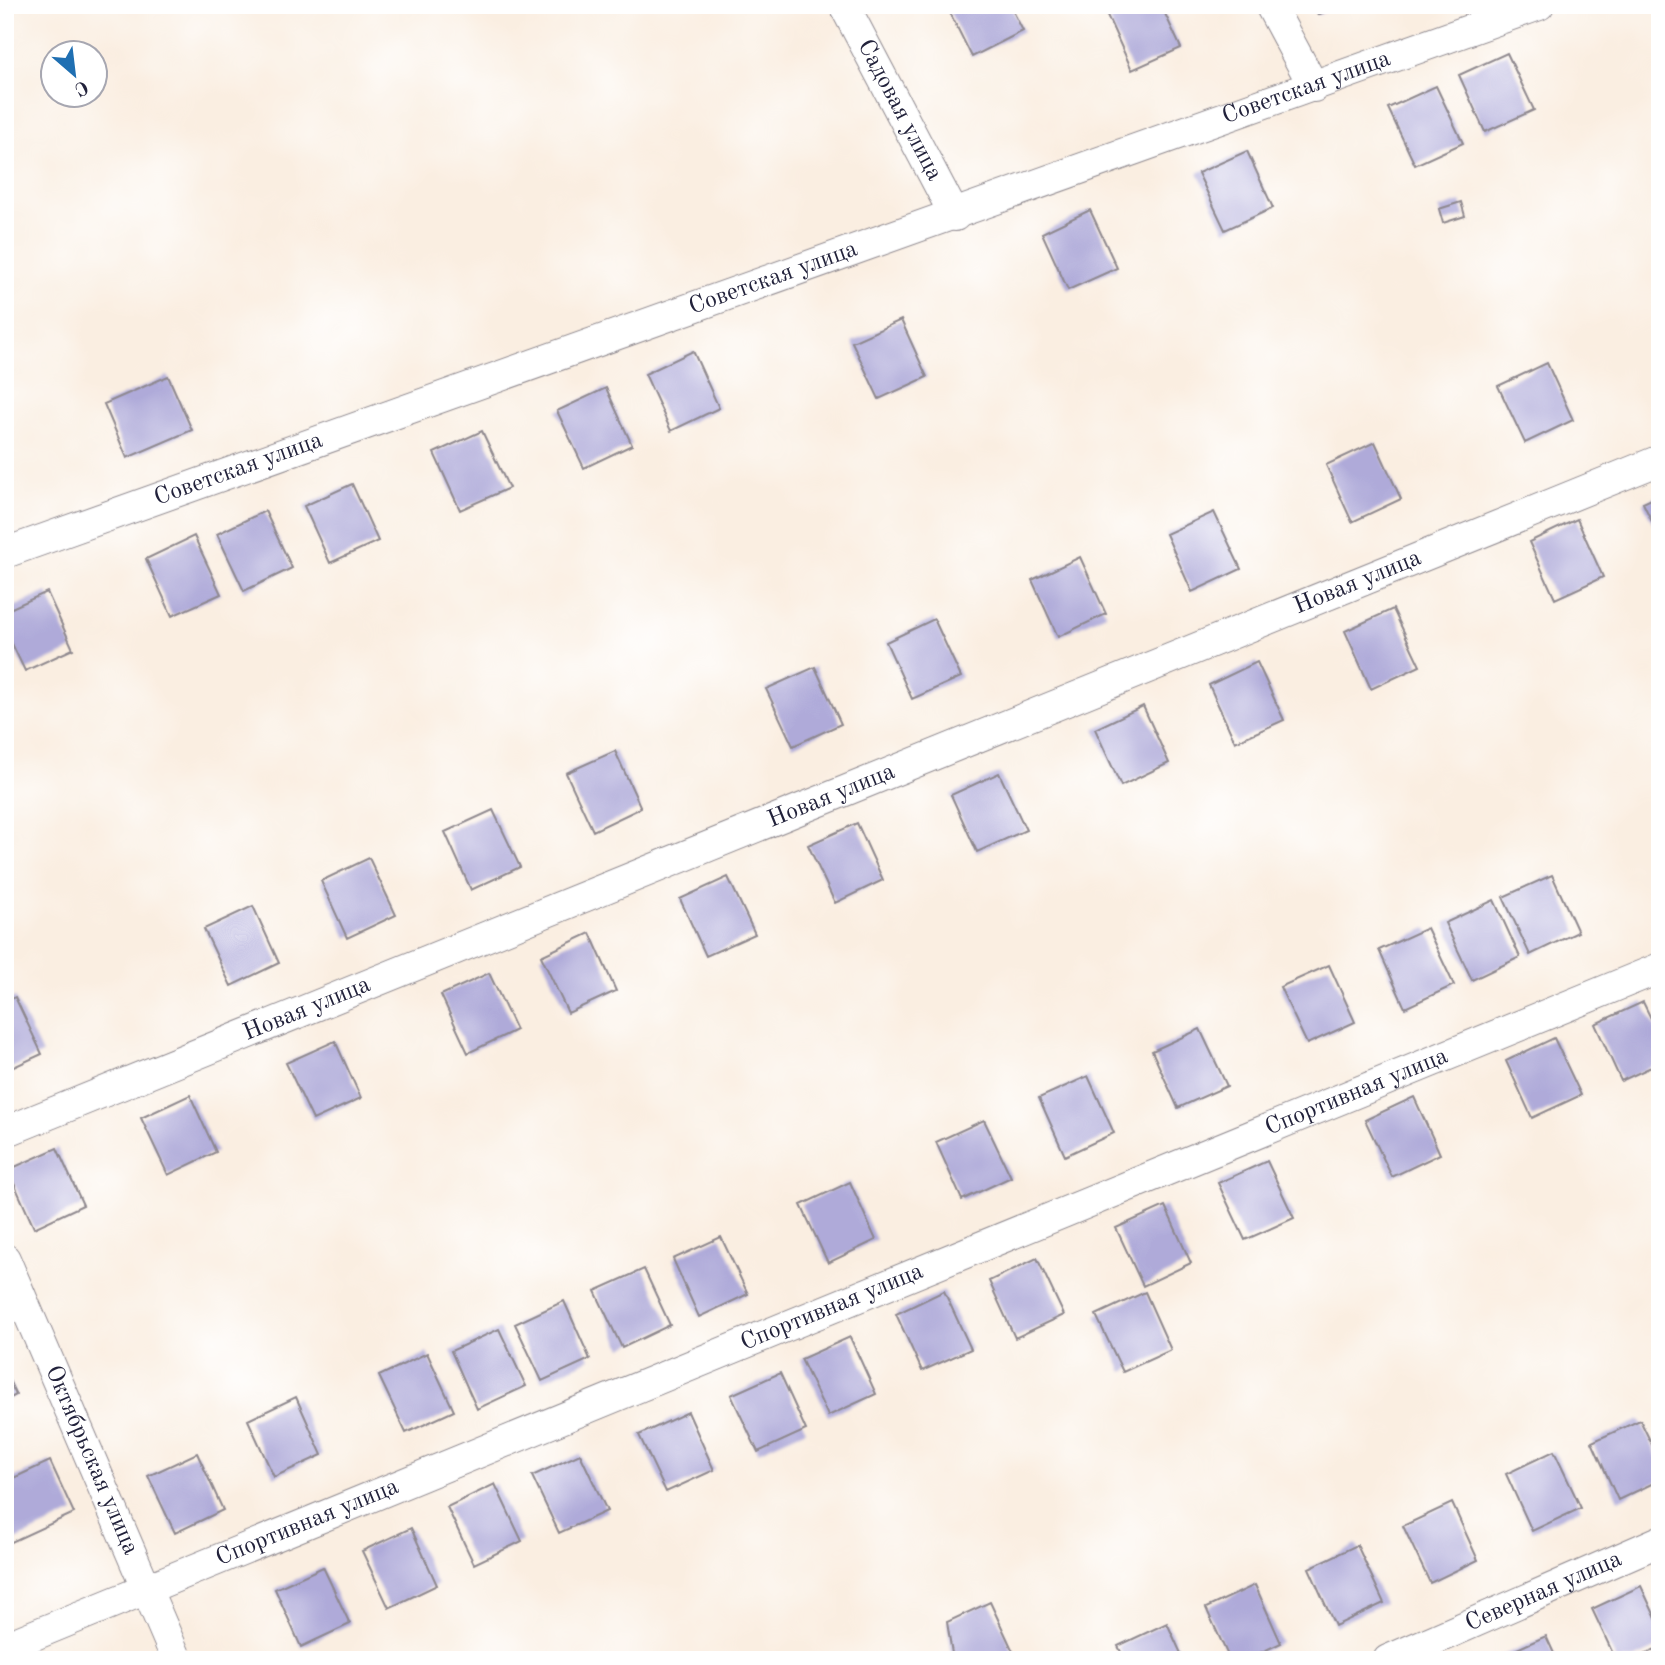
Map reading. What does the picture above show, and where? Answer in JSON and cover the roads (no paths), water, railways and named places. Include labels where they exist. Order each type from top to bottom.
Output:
[{"type":"street","name":"Садовая улица","points":[[844,5],[955,216]]},
{"type":"street","points":[[1270,5],[1314,86]]},
{"type":"street","name":"Советская улица","points":[[5,553],[955,216],[1539,5]]},
{"type":"street","name":"Новая улица","points":[[5,1132],[1660,460]]},
{"type":"street","name":"Спортивная улица","points":[[5,1647],[1660,968]]},
{"type":"street","name":"Октябрьская улица","points":[[5,1259],[177,1660]]},
{"type":"street","name":"Северная улица","points":[[1388,1660],[1660,1541]]}]
